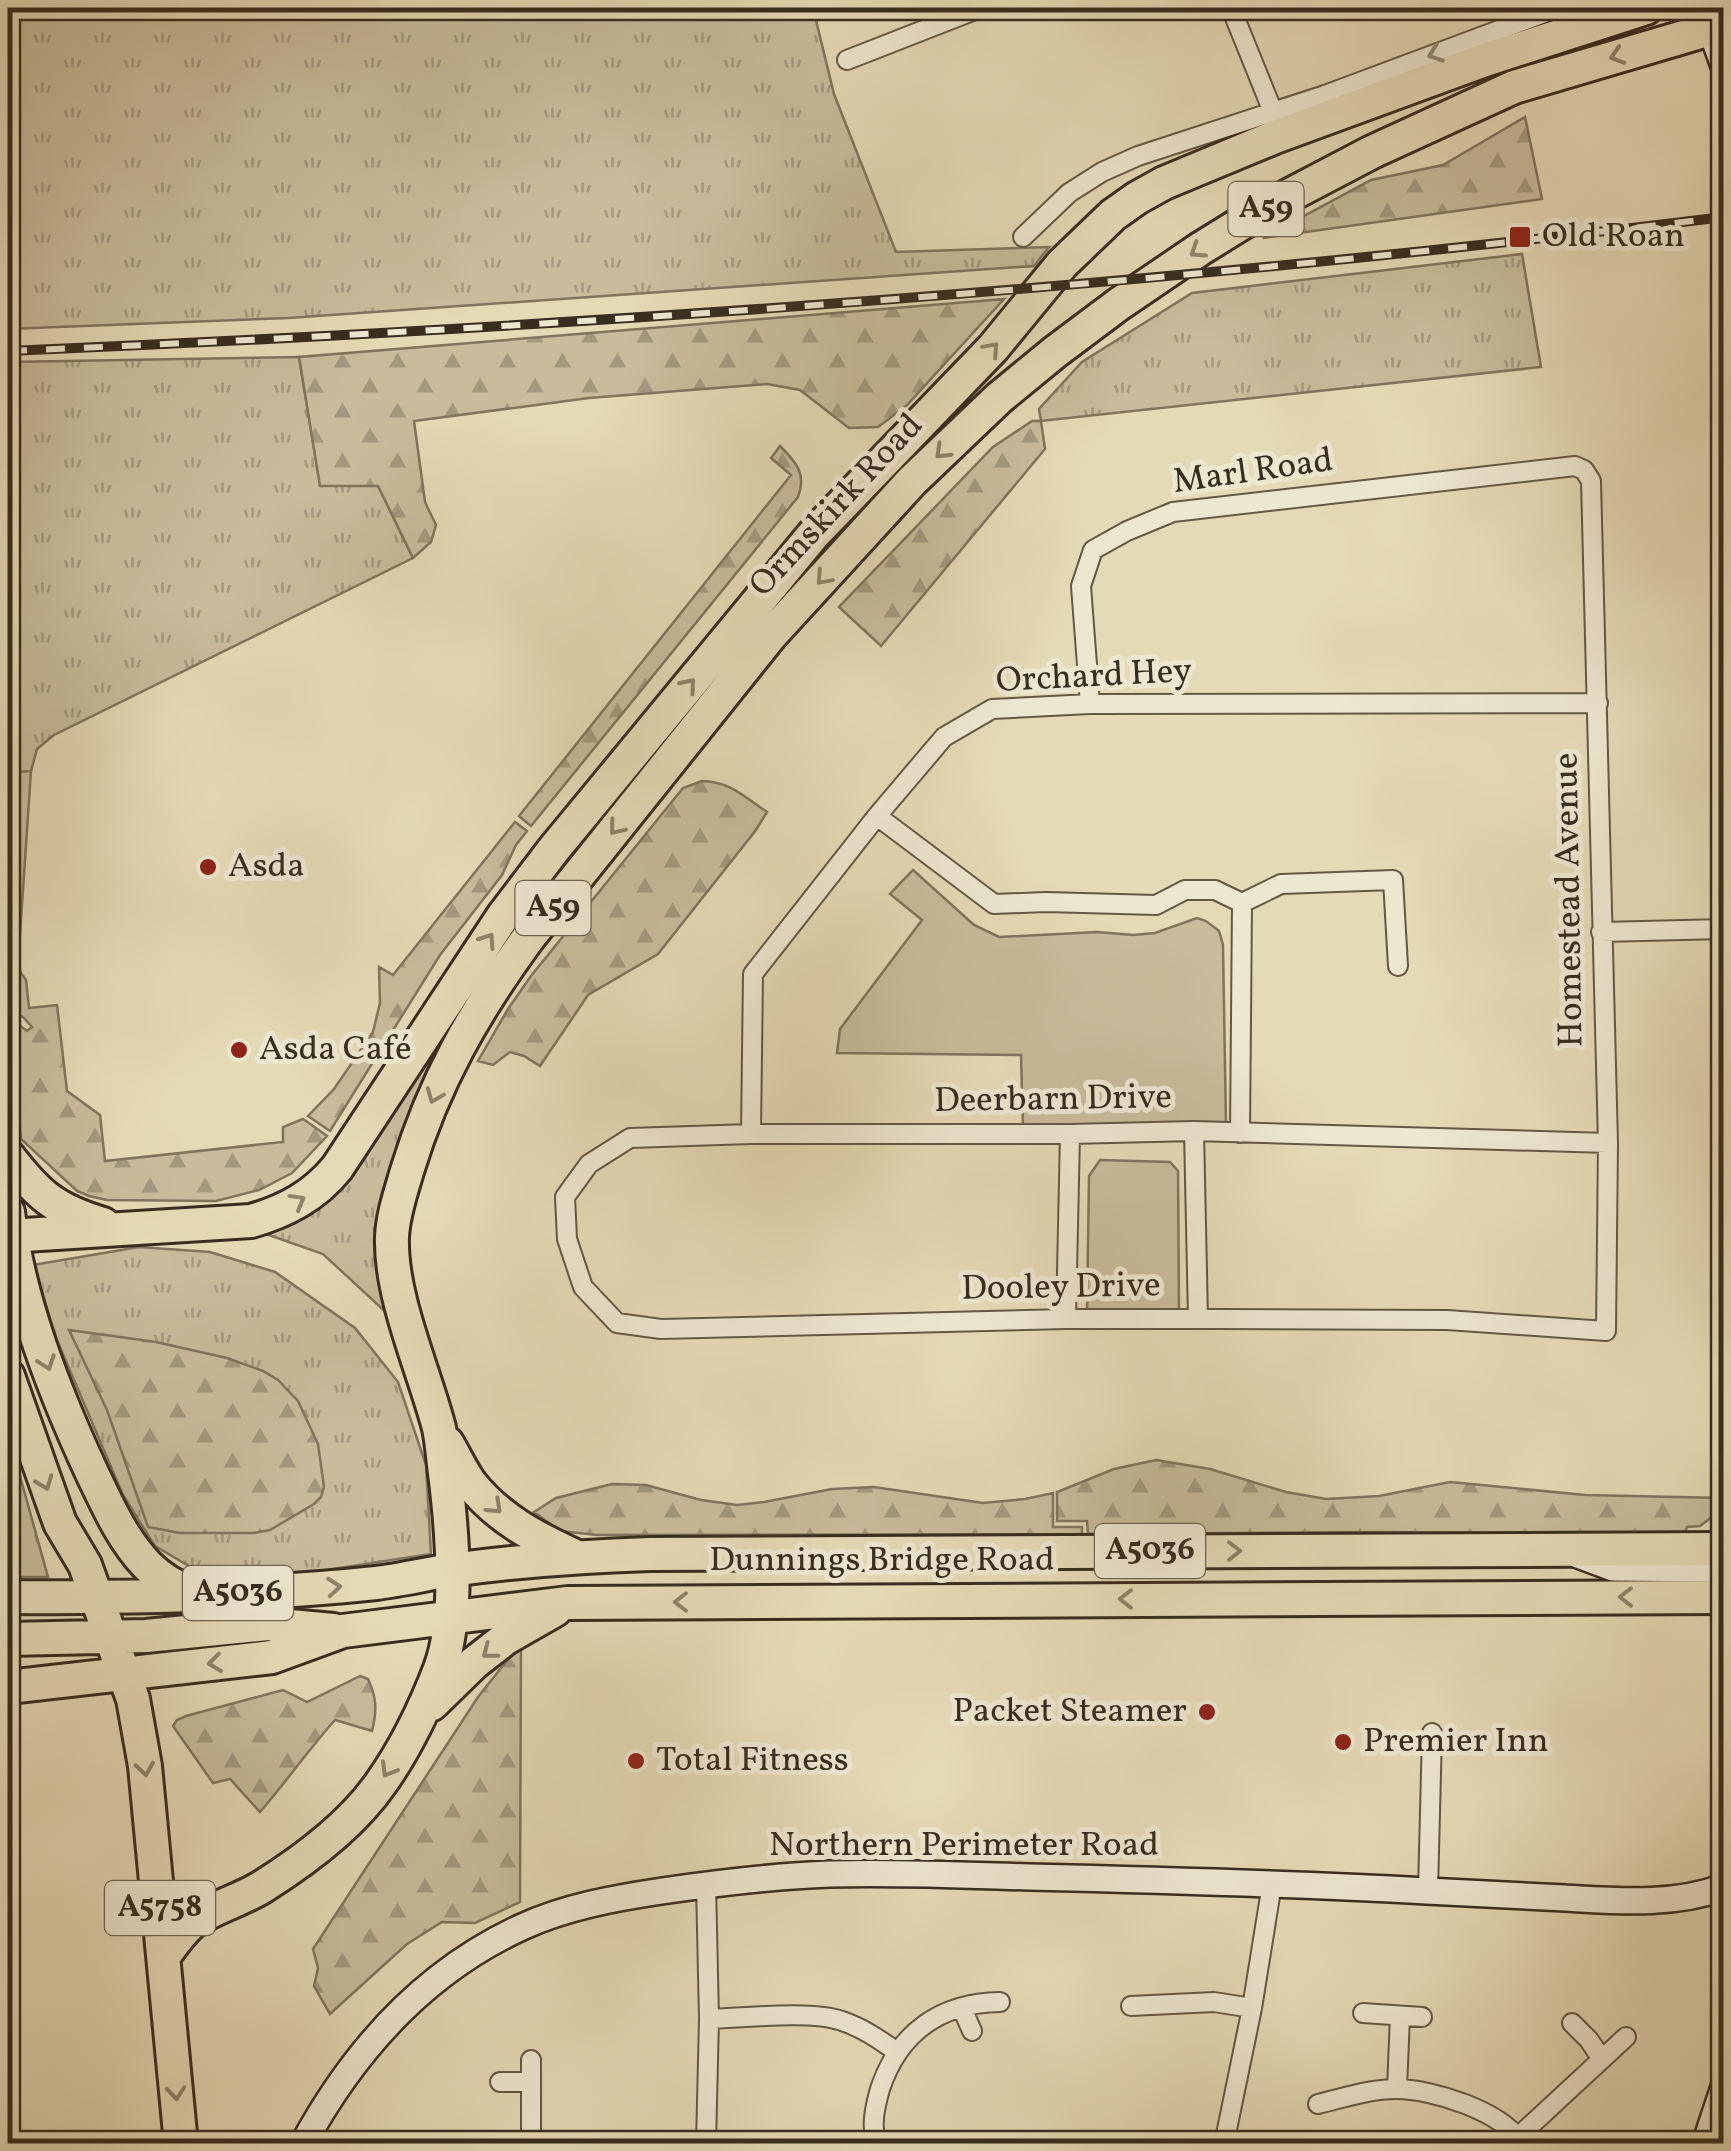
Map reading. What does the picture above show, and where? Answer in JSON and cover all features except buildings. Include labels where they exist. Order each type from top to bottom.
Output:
[{"type":"highway","name":"Ormskirk Road","points":[[121,1229],[251,1221],[303,1200],[326,1182],[484,945],[554,849],[813,535],[993,348],[1062,264],[1113,215],[1164,183],[1275,136],[1485,60],[1646,8]]},
{"type":"highway","name":"Ormskirk Road","points":[[439,1430],[401,1301],[392,1236],[416,1140],[438,1086],[464,1034],[529,937],[758,651],[900,493],[999,398],[1055,352],[1200,249],[1271,206],[1372,152],[1514,86],[1712,20]]},
{"type":"highway","points":[[8,1156],[33,1188],[58,1207],[121,1229]]},
{"type":"highway","points":[[8,1228],[34,1327],[64,1411],[108,1507],[145,1563],[176,1588],[200,1595]]},
{"type":"highway","name":"A59","points":[[8,1228],[121,1229]]},
{"type":"highway","name":"A5758","points":[[8,1376],[60,1524],[85,1565],[132,1699],[146,1766],[181,2144]]},
{"type":"highway","points":[[439,1430],[472,1484],[502,1515],[528,1534],[577,1557]]},
{"type":"highway","name":"A59","points":[[439,1430],[450,1518],[451,1570]]},
{"type":"highway","points":[[8,1687],[28,1674],[53,1638],[61,1596],[60,1524]]},
{"type":"highway","name":"Dunnings Bridge Road","points":[[577,1557],[1714,1546]]},
{"type":"highway","name":"A5036","points":[[8,1596],[200,1595],[379,1583],[451,1570],[577,1557]]},
{"type":"highway","points":[[450,1616],[451,1570]]},
{"type":"highway","name":"Dunnings Bridge Road","points":[[343,1631],[568,1603],[1721,1591]]},
{"type":"highway","name":"A5758","points":[[420,1714],[506,1638],[568,1603]]},
{"type":"highway","name":"A5758","points":[[164,1956],[194,1921],[259,1889],[342,1827],[380,1784],[420,1714],[442,1664],[450,1616]]},
{"type":"highway","points":[[8,1638],[112,1638],[268,1624],[343,1631]]},
{"type":"highway","name":"A5036","points":[[8,1687],[272,1657],[343,1631]]},
{"type":"main road","points":[[1712,20],[1724,66]]},
{"type":"main road","points":[[1564,1549],[1613,1568],[1721,1591]]},
{"type":"main road","name":"Northern Perimeter Road","points":[[303,2144],[338,2086],[377,2035],[458,1961],[524,1926],[563,1911],[631,1896],[706,1884],[829,1874],[1272,1884],[1610,1900],[1680,1899],[1724,1887]]},
{"type":"main road","points":[[1704,2144],[1724,2088]]},
{"type":"street","points":[[847,60],[946,13],[980,8]]},
{"type":"street","points":[[1231,8],[1274,112]]},
{"type":"street","points":[[1023,237],[1069,193],[1138,156],[1274,112],[1558,8]]},
{"type":"street","name":"Marl Road","points":[[1090,704],[1082,586],[1093,550],[1127,531],[1174,512],[1575,466],[1584,470]]},
{"type":"street","name":"Homestead Avenue","points":[[1584,470],[1591,481],[1598,703],[1608,1143],[1606,1331]]},
{"type":"street","name":"Orchard Hey","points":[[751,1134],[753,974],[944,737],[992,710],[1090,704],[1598,703]]},
{"type":"street","points":[[877,816],[994,904],[1156,905],[1185,890],[1216,890],[1242,903]]},
{"type":"street","points":[[1242,903],[1280,884],[1394,880],[1398,966]]},
{"type":"street","points":[[1240,1134],[1242,903]]},
{"type":"street","points":[[1602,932],[1724,929]]},
{"type":"street","points":[[1194,1132],[1198,1319]]},
{"type":"street","name":"Deerbarn Drive","points":[[568,1239],[566,1197],[589,1164],[630,1138],[1194,1132],[1608,1143]]},
{"type":"street","points":[[1066,1319],[1070,1134]]},
{"type":"street","name":"Dooley Drive","points":[[568,1239],[583,1287],[616,1323],[661,1330],[1198,1319],[1447,1320],[1606,1331]]},
{"type":"street","points":[[1428,1890],[1432,1732]]},
{"type":"street","points":[[706,1884],[706,2144]]},
{"type":"street","points":[[1224,2144],[1272,1884]]},
{"type":"street","points":[[876,2144],[874,2109],[884,2077],[910,2035],[929,2020],[980,2002],[1000,2002]]},
{"type":"street","points":[[1131,2006],[1214,2002],[1252,2008]]},
{"type":"street","points":[[962,2008],[972,2030]]},
{"type":"street","points":[[1364,2014],[1422,2016]]},
{"type":"street","points":[[709,2020],[820,2016],[869,2032],[897,2052]]},
{"type":"street","points":[[1396,2089],[1400,2016]]},
{"type":"street","points":[[1572,2023],[1601,2058]]},
{"type":"street","points":[[1318,2104],[1396,2089],[1448,2098],[1485,2112],[1520,2140],[1626,2037]]},
{"type":"street","points":[[528,2144],[530,2060]]},
{"type":"street","points":[[500,2082],[530,2082]]},
{"type":"green space","points":[[8,8],[813,8],[834,94],[896,252],[1049,247],[1034,266],[288,318],[8,329]]},
{"type":"green space","points":[[1525,117],[1542,199],[1263,238],[1371,180],[1443,165]]},
{"type":"green space","points":[[1522,254],[1541,367],[1041,421],[1039,409],[1082,362],[1192,293]]},
{"type":"green space","points":[[1004,299],[907,405],[878,427],[849,428],[800,390],[767,384],[589,398],[414,421],[425,502],[436,525],[431,542],[413,558],[378,486],[320,486],[299,357]]},
{"type":"green space","points":[[299,357],[320,485],[378,485],[413,558],[54,735],[37,749],[31,771],[8,773],[8,362]]},
{"type":"green space","points":[[1032,421],[1041,421],[1045,449],[881,646],[839,607],[993,447]]},
{"type":"green space","points":[[780,446],[798,469],[798,497],[531,826],[519,816],[791,475],[771,458]]},
{"type":"green space","points":[[31,771],[18,964],[26,980],[29,1008],[57,1005],[67,1091],[100,1115],[105,1161],[283,1142],[283,1127],[303,1119],[327,1136],[292,1173],[259,1190],[216,1201],[107,1200],[77,1191],[21,1139],[11,1031],[14,1021],[27,1031],[32,1027],[14,1013],[11,1000],[8,773]]},
{"type":"green space","points":[[702,781],[729,787],[767,812],[658,954],[588,995],[540,1066],[510,1052],[493,1065],[478,1061],[531,976],[683,788]]},
{"type":"green space","points":[[515,822],[527,831],[502,875],[440,955],[330,1131],[308,1116],[334,1089],[373,1032],[380,1003],[379,967],[393,975]]},
{"type":"green space","points":[[913,870],[974,925],[999,937],[1155,933],[1197,918],[1219,931],[1223,945],[1226,1125],[1023,1127],[1021,1055],[837,1053],[840,1029],[922,920],[890,894]]},
{"type":"green space","points":[[423,1049],[434,1054],[393,1161],[374,1230],[391,1317],[323,1254],[266,1234],[306,1211]]},
{"type":"green space","points":[[1100,1160],[1170,1162],[1178,1171],[1179,1311],[1087,1312],[1089,1176]]},
{"type":"green space","points":[[139,1247],[210,1252],[275,1272],[355,1328],[398,1382],[426,1465],[431,1554],[287,1576],[206,1576],[155,1546],[123,1495],[57,1340],[33,1265]]},
{"type":"green space","points":[[69,1330],[156,1342],[227,1358],[278,1380],[298,1401],[318,1444],[324,1487],[321,1497],[270,1530],[254,1533],[180,1533],[148,1527],[107,1410]]},
{"type":"green space","points":[[8,1433],[48,1577],[8,1577]]},
{"type":"green space","points":[[1156,1460],[1210,1469],[1286,1492],[1326,1499],[1379,1496],[1450,1482],[1585,1495],[1723,1498],[1724,1508],[1700,1526],[1687,1527],[1684,1535],[1088,1534],[1087,1521],[1057,1521],[1057,1492],[1114,1469]]},
{"type":"green space","points":[[612,1484],[646,1485],[737,1505],[832,1489],[874,1487],[983,1503],[1053,1493],[1053,1527],[1082,1527],[1082,1534],[597,1535],[560,1531],[534,1512],[556,1498]]},
{"type":"green space","points":[[521,1643],[520,1902],[475,1923],[442,1922],[407,1944],[330,2014],[314,1986],[318,1968],[313,1949],[478,1697]]},
{"type":"green space","points":[[360,1676],[368,1679],[375,1699],[372,1731],[335,1720],[260,1812],[230,1779],[213,1783],[173,1726],[186,1716],[283,1690],[307,1702]]},
{"type":"railway","points":[[8,351],[438,330],[867,301],[1296,264],[1724,217]]},
{"type":"place","name":"Old Roan","points":[[1520,237]]},
{"type":"place","name":"Asda","points":[[208,867]]},
{"type":"place","name":"Asda Café","points":[[239,1050]]},
{"type":"place","name":"Packet Steamer","points":[[1207,1712]]},
{"type":"place","name":"Premier Inn","points":[[1343,1742]]},
{"type":"place","name":"Total Fitness","points":[[636,1761]]}]
